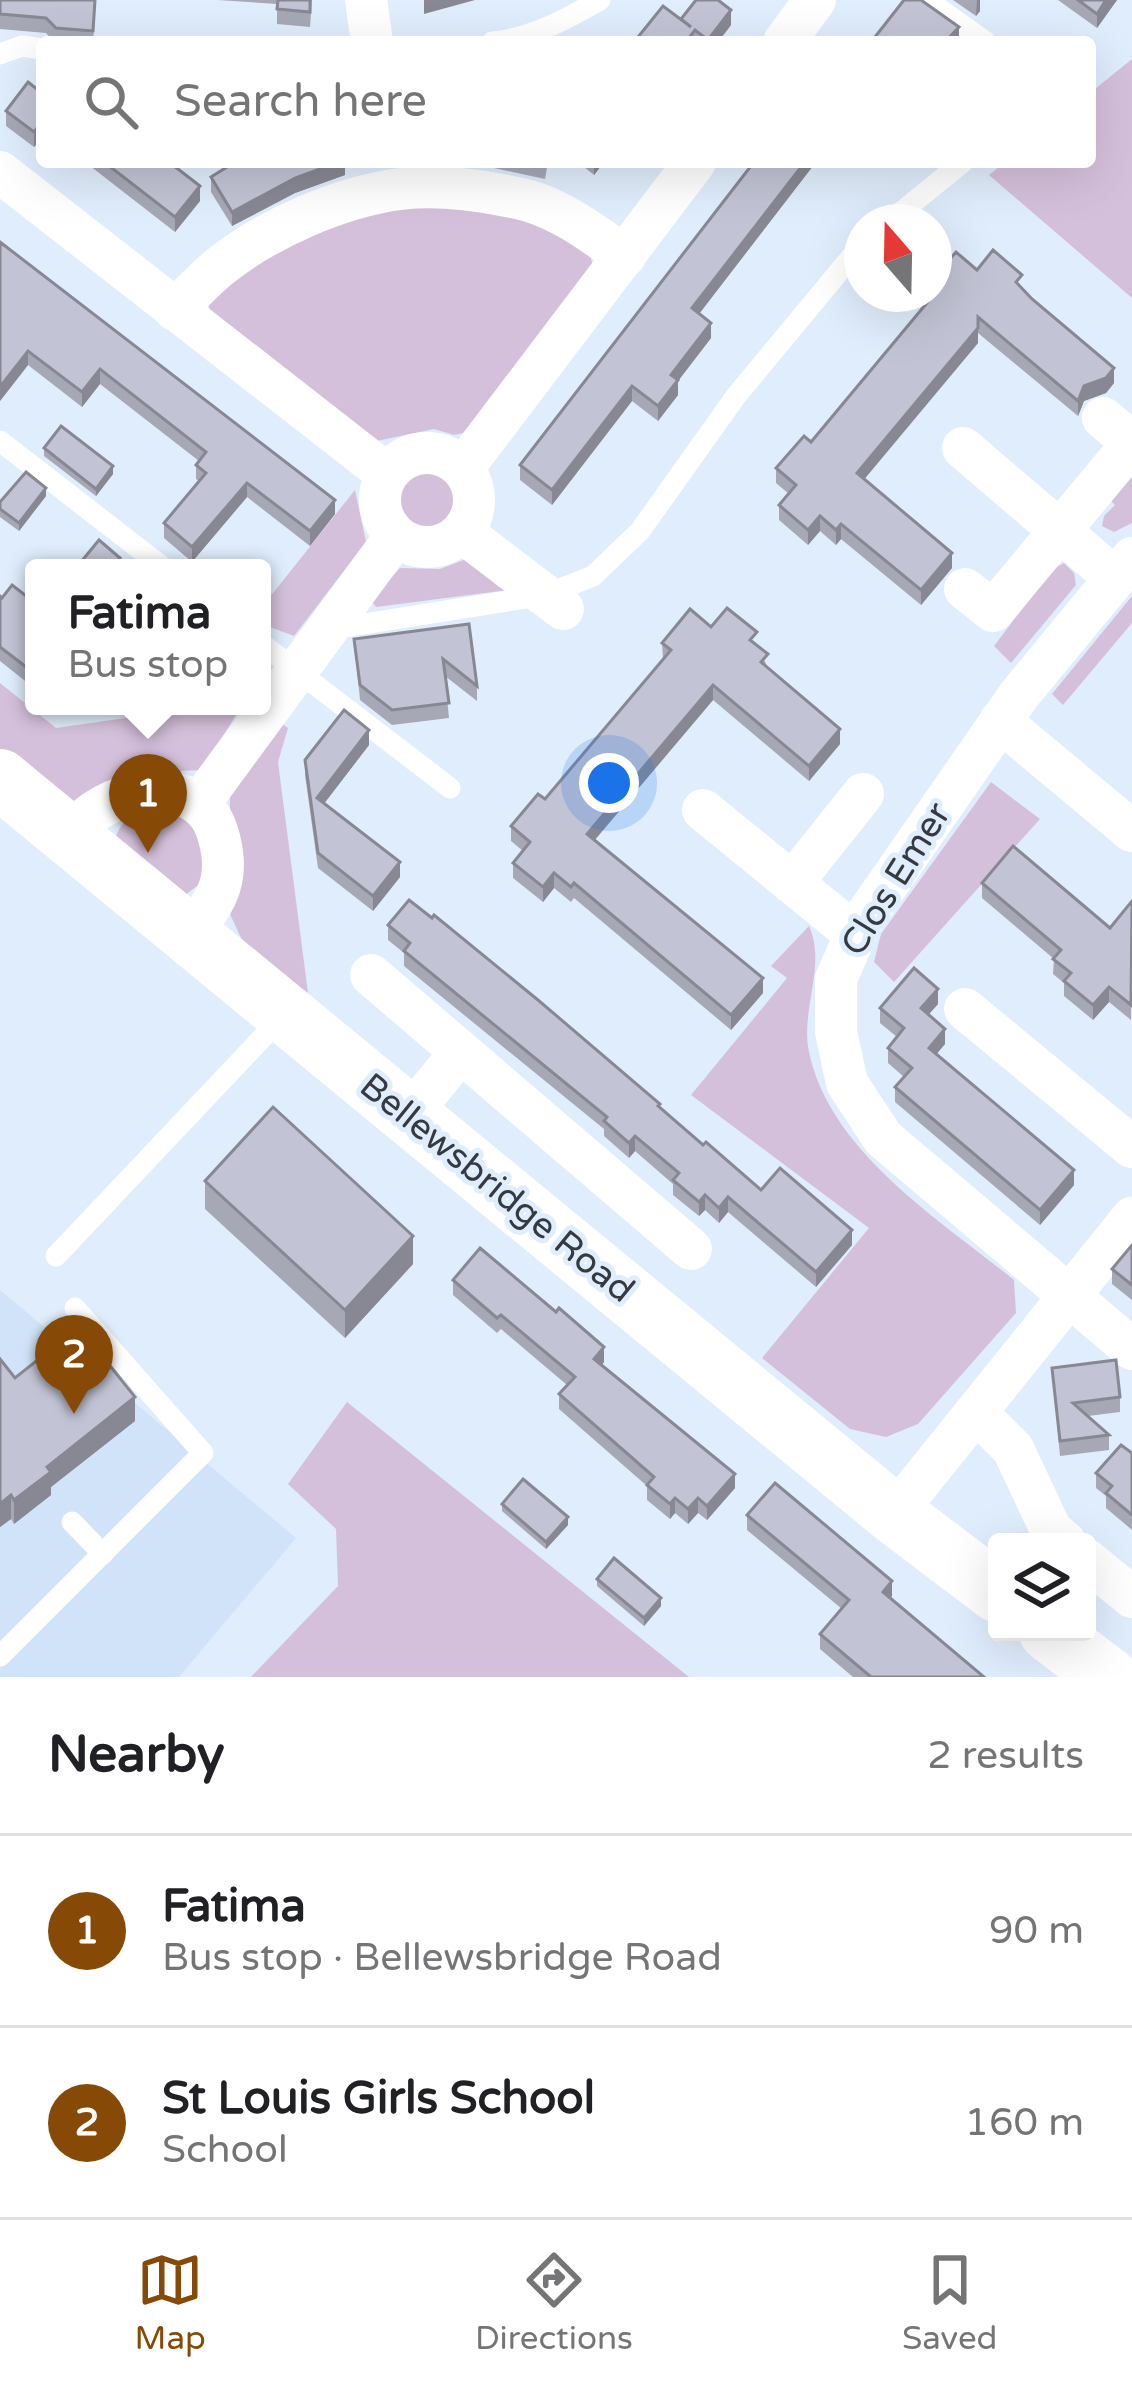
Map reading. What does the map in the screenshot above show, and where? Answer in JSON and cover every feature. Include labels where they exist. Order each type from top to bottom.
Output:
[{"type":"street","points":[[366,0],[371,36]]},
{"type":"street","points":[[788,36],[815,0]]},
{"type":"street","points":[[463,469],[691,168]]},
{"type":"street","points":[[0,172],[387,474]]},
{"type":"street","points":[[176,310],[221,265],[283,228],[390,177],[532,202],[576,223],[625,256]]},
{"type":"street","points":[[965,590],[993,611],[1061,530],[1122,435]]},
{"type":"street","points":[[963,448],[1061,530],[1124,568]]},
{"type":"street","points":[[424,452],[446,455],[472,484],[471,518],[448,543],[412,545],[385,523],[380,507],[387,474],[403,459],[424,452]]},
{"type":"street","points":[[462,532],[554,602]]},
{"type":"street","points":[[271,706],[396,536]]},
{"type":"street","name":"Clos Emer","points":[[1124,568],[1000,721],[855,934],[836,979],[836,1032],[847,1083],[883,1138],[1132,1349]]},
{"type":"street","points":[[199,804],[265,715]]},
{"type":"street","points":[[1000,721],[1132,831]]},
{"type":"street","name":"Bellewsbridge Road","points":[[0,779],[894,1514],[988,1585]]},
{"type":"street","points":[[68,834],[99,808],[132,796],[165,789],[193,797],[211,814],[226,868],[190,935]]},
{"type":"street","points":[[792,883],[863,794]]},
{"type":"street","points":[[703,810],[855,934]]},
{"type":"street","points":[[371,975],[691,1249]]},
{"type":"street","points":[[964,1009],[1132,1147]]},
{"type":"street","points":[[409,1115],[461,1052]]},
{"type":"street","points":[[894,1514],[1132,1218]]},
{"type":"street","points":[[976,1412],[1012,1449],[1054,1533]]},
{"type":"street","points":[[1096,1568],[1132,1598]]},
{"type":"street","points":[[1061,1641],[1108,1677]]},
{"type":"lane","points":[[522,36],[556,25],[600,0]]},
{"type":"lane","points":[[927,0],[978,36]]},
{"type":"lane","points":[[0,54],[22,46],[36,48]]},
{"type":"lane","points":[[912,204],[956,168]]},
{"type":"lane","points":[[327,630],[554,602],[592,576],[640,531],[736,395],[844,266]]},
{"type":"lane","points":[[0,441],[152,559]]},
{"type":"lane","points":[[271,651],[450,788]]},
{"type":"lane","points":[[56,1256],[285,1014]]},
{"type":"lane","points":[[0,1656],[203,1453],[75,1309]]},
{"type":"lane","points":[[72,1522],[103,1554]]},
{"type":"shaded area","points":[[1132,59],[1132,298],[989,175],[998,168],[1096,168],[1096,88]]},
{"type":"shaded area","points":[[413,203],[506,211],[589,250],[593,267],[468,432],[454,435],[434,429],[372,442],[213,319],[208,304],[271,250],[348,216]]},
{"type":"shaded area","points":[[1132,467],[1132,523],[1114,532],[1102,526],[1115,505],[1107,497]]},
{"type":"shaded area","points":[[428,472],[448,481],[457,501],[448,521],[428,530],[408,521],[399,501],[408,481]]},
{"type":"shaded area","points":[[355,490],[366,542],[294,636],[271,627],[271,596]]},
{"type":"shaded area","points":[[474,556],[508,590],[376,607],[371,600],[400,568],[440,569]]},
{"type":"shaded area","points":[[1064,563],[1074,573],[1076,585],[1011,663],[994,646],[1052,570]]},
{"type":"shaded area","points":[[1132,596],[1132,623],[1063,705],[1052,694]]},
{"type":"shaded area","points":[[0,683],[25,703],[25,715],[40,715],[56,728],[146,715],[236,715],[203,770],[155,772],[63,810],[0,760]]},
{"type":"shaded area","points":[[279,722],[288,728],[278,762],[308,993],[247,951],[229,912],[241,849],[230,790]]},
{"type":"shaded area","points":[[991,782],[1040,819],[894,982],[874,962],[881,934]]},
{"type":"shaded area","points":[[157,807],[192,826],[201,843],[201,883],[177,901],[113,850],[126,821]]},
{"type":"shaded area","points":[[809,926],[815,972],[809,1052],[839,1121],[892,1181],[1014,1280],[1016,1313],[918,1424],[886,1437],[850,1429],[762,1358],[869,1228],[691,1095],[787,978],[771,966]]},
{"type":"shaded area","points":[[0,1290],[296,1538],[179,1677],[0,1677]]},
{"type":"shaded area","points":[[347,1402],[689,1677],[251,1677],[338,1586],[336,1529],[288,1484]]},
{"type":"building","points":[[0,0],[95,0],[93,31],[56,28],[46,18],[0,14]]},
{"type":"building","points":[[278,0],[310,0],[310,12],[277,9]]},
{"type":"building","points":[[696,0],[718,0],[731,10],[711,36],[695,30],[690,36],[639,36],[663,6],[691,27],[681,19]]},
{"type":"building","points":[[904,0],[921,0],[959,27],[951,36],[876,36]]},
{"type":"building","points":[[1078,0],[1106,0],[1097,14]]},
{"type":"building","points":[[28,82],[36,88],[34,132],[6,111]]},
{"type":"building","points":[[112,168],[177,168],[200,186],[175,217]]},
{"type":"building","points":[[225,168],[322,168],[232,212],[211,177]]},
{"type":"building","points":[[749,168],[800,168],[692,308],[711,323],[671,375],[678,380],[658,406],[632,386],[552,490],[520,465]]},
{"type":"building","points":[[0,242],[335,500],[310,531],[247,483],[192,547],[164,523],[206,473],[196,465],[206,452],[100,369],[82,392],[28,351],[0,387]]},
{"type":"building","points":[[993,250],[1022,275],[1016,282],[1032,299],[1114,368],[1106,378],[1084,386],[1078,401],[978,317],[978,328],[857,473],[952,553],[921,590],[841,524],[836,530],[820,516],[808,530],[779,505],[796,485],[776,468],[804,436],[811,442],[919,312],[952,312],[952,257],[956,252],[977,270]]},
{"type":"building","points":[[61,426],[113,466],[96,489],[44,448]]},
{"type":"building","points":[[26,472],[46,488],[19,523],[0,509],[0,502]]},
{"type":"building","points":[[99,540],[120,558],[119,559],[83,559]]},
{"type":"building","points":[[12,585],[25,595],[25,666],[0,647],[2,598]]},
{"type":"building","points":[[727,608],[757,632],[750,640],[768,654],[761,662],[840,729],[809,766],[713,685],[587,834],[763,978],[731,1015],[574,883],[571,887],[554,873],[543,887],[513,863],[530,842],[511,826],[538,794],[545,799],[671,650],[662,643],[690,609],[711,627]]},
{"type":"building","points":[[469,624],[477,686],[443,659],[449,703],[392,710],[360,685],[354,639]]},
{"type":"building","points":[[344,710],[369,730],[317,798],[400,862],[373,896],[318,853],[305,760]]},
{"type":"building","points":[[1013,846],[1110,928],[1132,901],[1131,1005],[1109,987],[1093,1005],[1064,981],[1071,973],[1053,959],[1061,950],[982,883]]},
{"type":"building","points":[[409,900],[538,1000],[761,1190],[780,1168],[852,1230],[816,1272],[728,1197],[719,1208],[705,1195],[699,1202],[673,1180],[679,1173],[635,1136],[629,1143],[604,1121],[607,1117],[404,951],[410,943],[388,925]]},
{"type":"building","points":[[914,968],[938,989],[921,1008],[945,1029],[929,1048],[1074,1170],[1040,1210],[895,1087],[912,1068],[888,1048],[904,1028],[880,1008]]},
{"type":"building","points":[[273,1107],[413,1236],[345,1310],[205,1181]]},
{"type":"building","points":[[1132,1245],[1132,1285],[1112,1269]]},
{"type":"building","points":[[480,1248],[604,1347],[594,1359],[735,1474],[707,1506],[698,1498],[688,1509],[675,1498],[670,1504],[647,1485],[654,1477],[559,1394],[575,1377],[453,1280]]},
{"type":"building","points":[[79,1327],[135,1397],[47,1467],[51,1472],[14,1500],[11,1495],[0,1504],[0,1359],[15,1378]]},
{"type":"building","points":[[1116,1360],[1120,1397],[1073,1403],[1109,1435],[1060,1441],[1052,1368]]},
{"type":"building","points":[[1121,1445],[1132,1453],[1132,1515],[1106,1493],[1112,1486],[1096,1473]]},
{"type":"building","points":[[523,1479],[568,1517],[546,1542],[502,1504]]},
{"type":"building","points":[[775,1483],[892,1581],[883,1592],[984,1677],[871,1677],[820,1634],[849,1600],[747,1515]]},
{"type":"building","points":[[614,1558],[661,1598],[644,1618],[597,1579]]},
{"type":"place","name":"Fatima","points":[[148,853]]},
{"type":"place","name":"St Louis Girls School","points":[[74,1414]]}]
